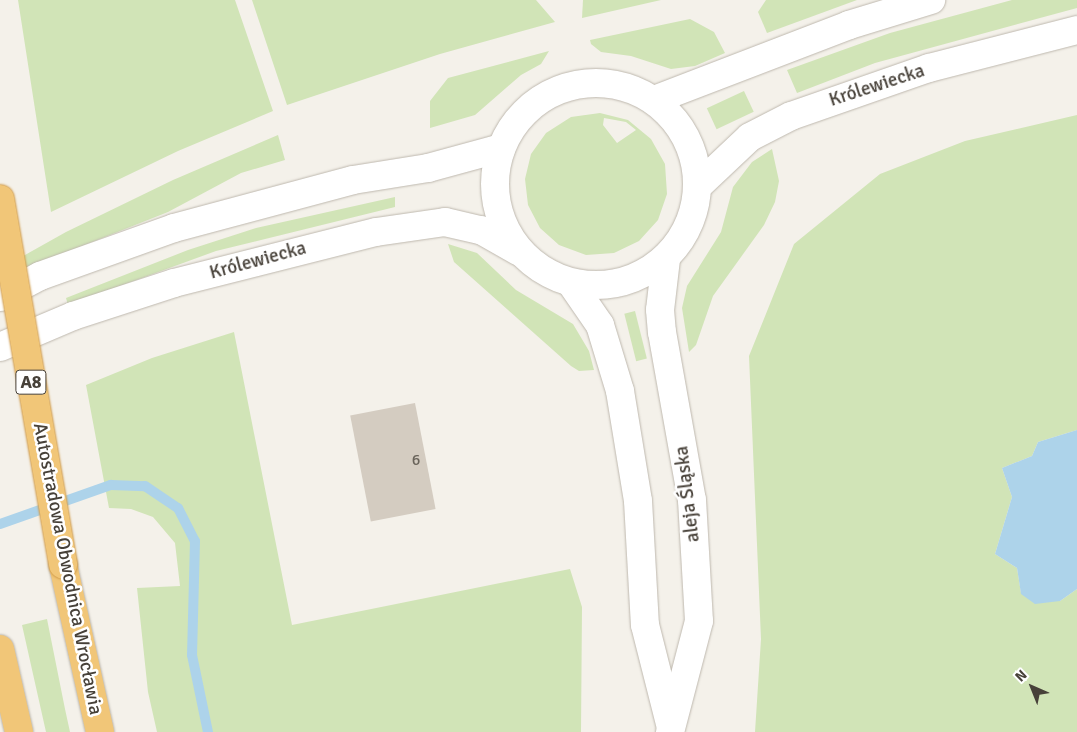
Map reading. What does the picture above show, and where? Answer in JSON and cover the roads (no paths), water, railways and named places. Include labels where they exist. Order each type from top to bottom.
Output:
[{"type":"highway","name":"Autostradowa Obwodnica Wrocławia","points":[[0,199],[63,564],[100,732]]},
{"type":"highway","points":[[0,649],[19,732]]},
{"type":"street","points":[[654,100],[849,26],[931,0]]},
{"type":"street","name":"Królewiecka","points":[[698,186],[750,137],[790,116],[938,66],[1077,30]]},
{"type":"street","points":[[604,83],[630,88],[654,100],[678,123],[693,153],[698,186],[694,213],[683,238],[666,259],[637,278],[604,286],[570,283],[543,271],[520,252],[501,220],[495,184],[501,148],[514,125],[531,107],[553,92],[578,85],[604,83]]},
{"type":"street","points":[[0,297],[40,276],[174,228],[353,180],[428,168],[501,148]]},
{"type":"street","name":"Królewiecka","points":[[0,347],[73,316],[174,283],[376,232],[444,222],[481,230],[520,252]]},
{"type":"street","name":"aleja Śląska","points":[[666,259],[660,310],[662,332],[692,500],[699,621],[670,730]]},
{"type":"street","name":"aleja Śląska","points":[[570,283],[600,325],[620,391],[638,501],[645,624],[670,730]]},
{"type":"water","points":[[1077,430],[1077,589],[1060,601],[1035,604],[1021,594],[1017,568],[995,554],[1012,497],[1002,468],[1032,456],[1038,442]]},
{"type":"waterway","points":[[0,524],[111,485],[145,486],[178,508],[195,541],[192,655],[208,732]]}]
